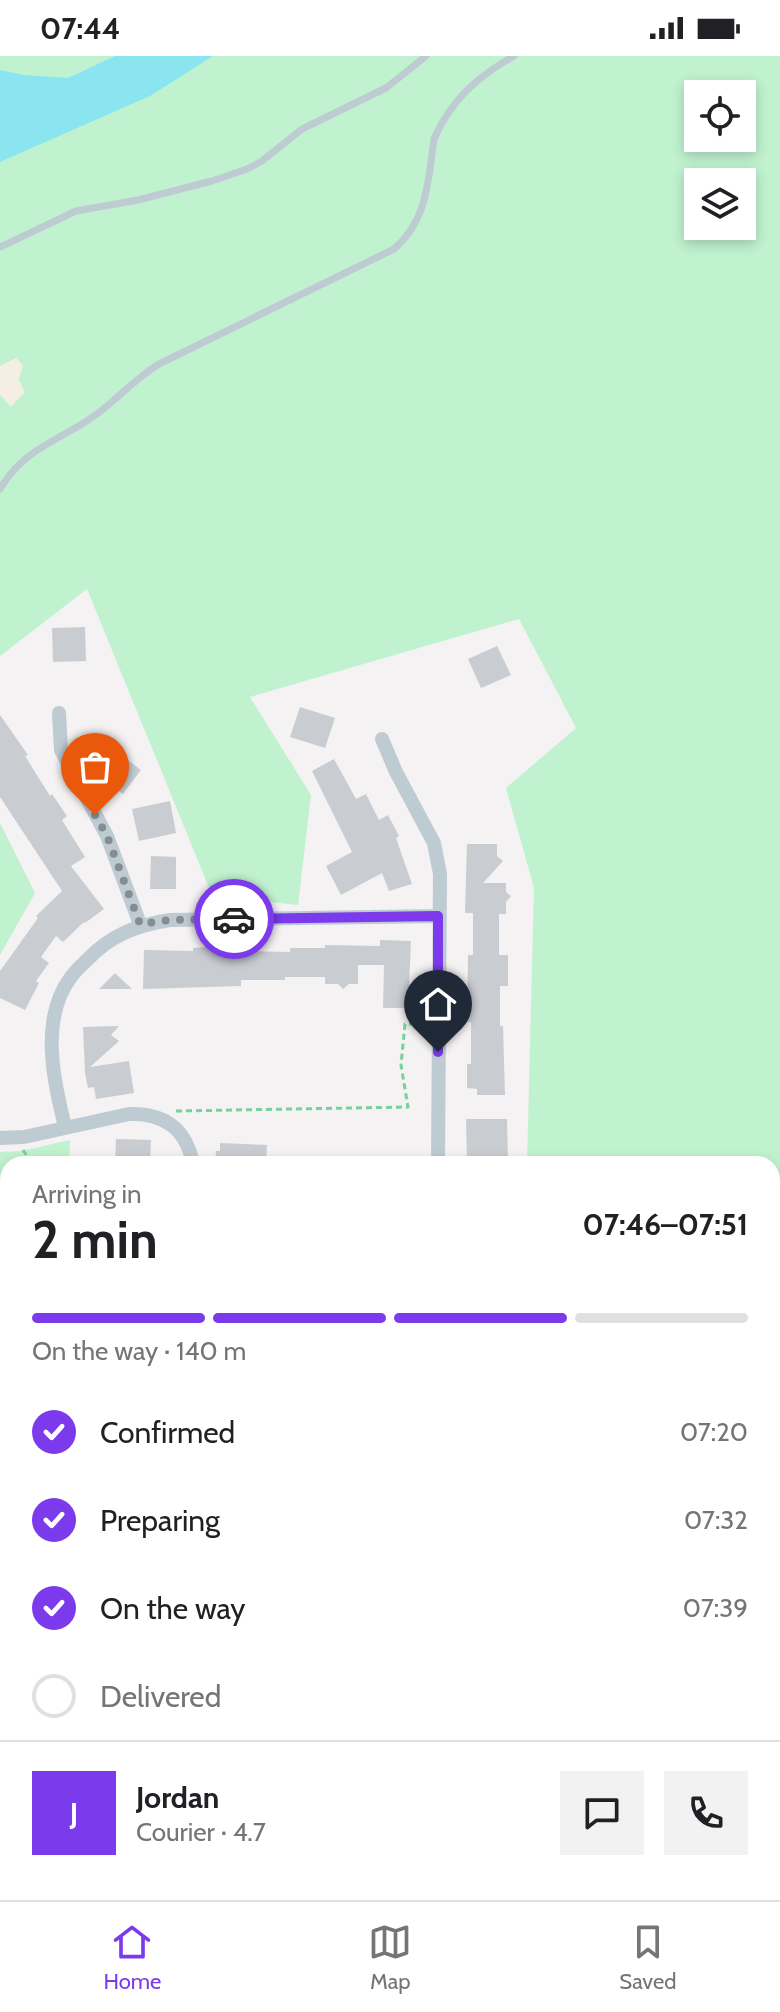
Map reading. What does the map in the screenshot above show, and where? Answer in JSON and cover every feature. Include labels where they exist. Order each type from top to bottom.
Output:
[{"type":"street","points":[[59,713],[61,750],[107,836],[140,924]]},
{"type":"street","points":[[382,739],[434,843],[440,874],[438,1156]]},
{"type":"street","points":[[65,1127],[54,1079],[52,1035],[58,1004],[70,978],[98,949],[140,924],[170,920],[438,916]]},
{"type":"street","points":[[0,1138],[24,1137],[145,1113],[168,1120],[178,1128],[191,1156]]},
{"type":"lane","points":[[0,247],[76,211],[138,200],[247,169],[302,129],[386,88],[426,56]]},
{"type":"lane","points":[[0,489],[14,467],[99,413],[141,375],[394,249],[405,240],[418,222],[422,210],[438,128],[466,89],[479,77],[514,56]]},
{"type":"path","points":[[168,1120],[177,1111],[408,1107],[401,1065],[405,1024],[438,1024]]},
{"type":"green space","points":[[0,56],[780,56],[780,1156],[527,1156],[534,888],[506,788],[576,728],[519,619],[250,697],[311,795],[298,905],[212,895],[87,589],[0,656]]},
{"type":"green space","points":[[0,823],[35,893],[0,955]]},
{"type":"green space","points":[[70,1140],[69,1156],[0,1156],[0,1152],[21,1151]]},
{"type":"sand","points":[[16,358],[23,365],[19,380],[25,392],[11,407],[0,395],[0,366]]},
{"type":"water","points":[[115,56],[213,56],[150,96],[0,162],[0,70],[68,78]]},
{"type":"building","points":[[85,627],[86,661],[53,662],[52,628]]},
{"type":"building","points":[[497,646],[511,675],[481,688],[468,659]]},
{"type":"building","points":[[300,707],[335,718],[325,748],[290,737]]},
{"type":"building","points":[[0,715],[28,755],[25,756],[50,796],[52,794],[67,816],[62,820],[85,857],[71,866],[104,909],[84,922],[63,942],[56,936],[41,957],[49,963],[36,981],[39,983],[25,1010],[0,998],[0,971],[38,918],[36,916],[62,891],[0,797]]},
{"type":"building","points":[[112,748],[141,770],[123,794],[93,772]]},
{"type":"building","points":[[334,759],[356,799],[366,794],[379,820],[388,815],[399,836],[396,838],[412,884],[389,891],[382,873],[341,895],[326,866],[352,852],[312,771]]},
{"type":"building","points":[[170,801],[176,833],[139,841],[132,809]]},
{"type":"building","points":[[467,844],[497,844],[497,856],[503,861],[483,883],[506,883],[506,892],[511,896],[506,902],[506,914],[499,914],[499,955],[508,955],[508,986],[500,986],[505,1095],[477,1095],[477,1089],[467,1088],[467,1064],[471,1064],[471,1022],[467,1022],[468,955],[473,955],[473,913],[465,913]]},
{"type":"building","points":[[151,856],[176,857],[176,889],[150,889]]},
{"type":"building","points":[[380,940],[411,941],[408,1008],[383,1008],[384,965],[358,965],[358,984],[349,984],[343,989],[338,984],[325,984],[325,977],[285,977],[285,980],[241,980],[241,986],[143,989],[144,950],[193,951],[193,948],[234,945],[234,951],[290,952],[290,948],[325,948],[325,945],[380,946]]},
{"type":"building","points":[[115,973],[132,989],[99,989]]},
{"type":"building","points":[[119,1026],[111,1035],[119,1041],[90,1067],[129,1061],[134,1093],[96,1099],[94,1087],[88,1088],[85,1073],[83,1027]]},
{"type":"building","points":[[466,1119],[507,1119],[508,1156],[467,1156]]},
{"type":"building","points":[[116,1139],[151,1140],[150,1156],[115,1156]]},
{"type":"building","points":[[220,1143],[267,1145],[266,1156],[216,1156],[216,1151],[220,1151]]},
{"type":"way so far","points":[[95,815],[107,836],[140,924],[170,920],[234,919]]},
{"type":"route","points":[[234,919],[438,916],[438,1052]]}]
